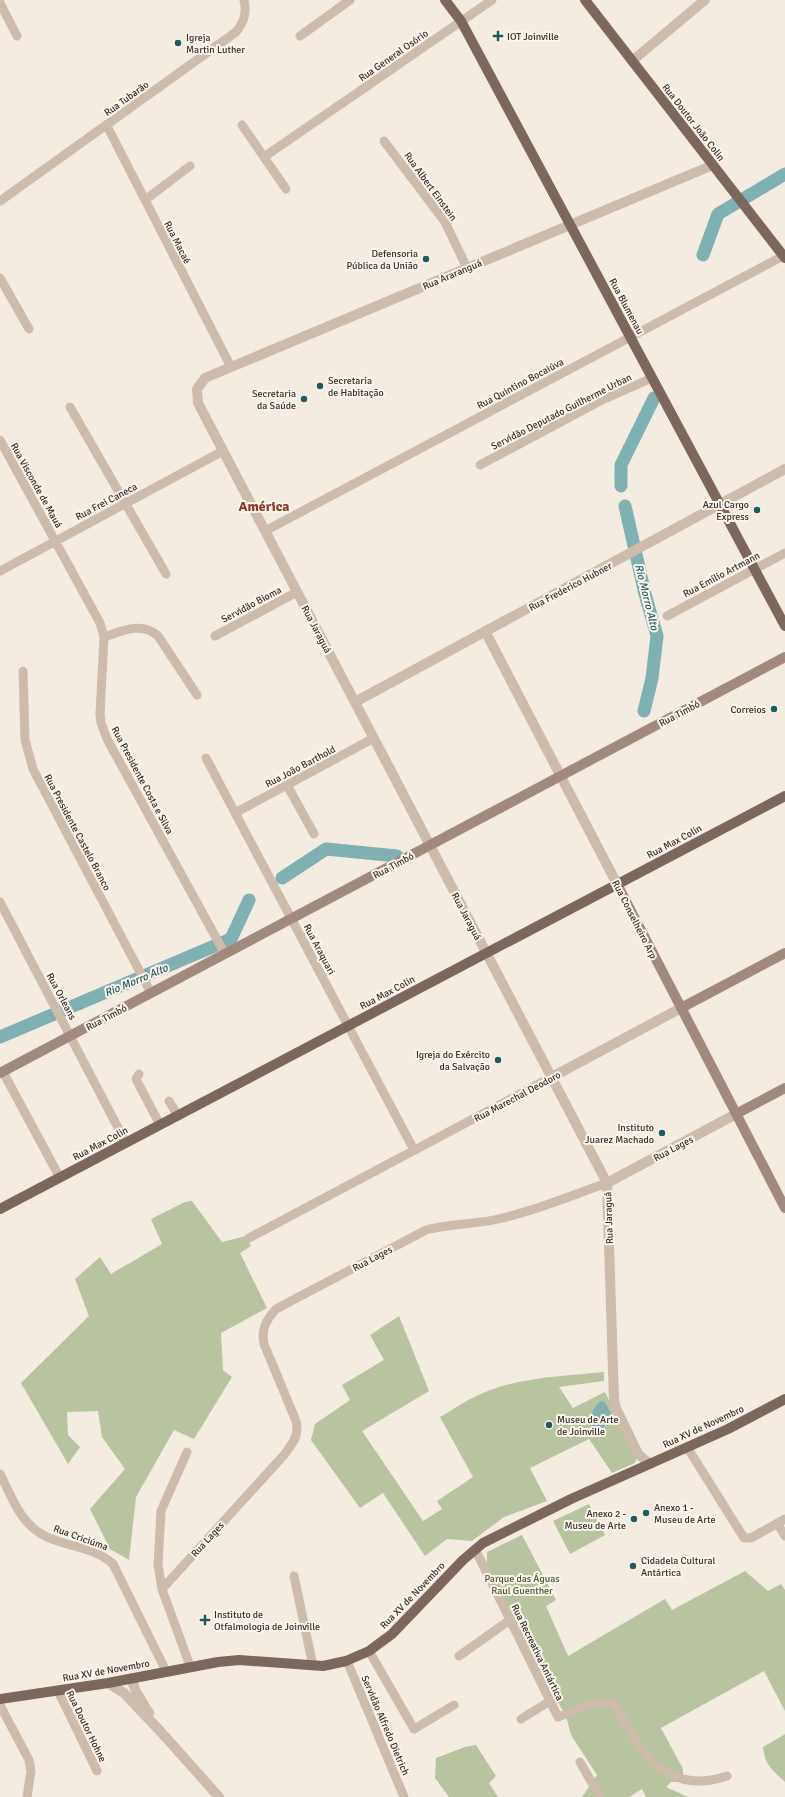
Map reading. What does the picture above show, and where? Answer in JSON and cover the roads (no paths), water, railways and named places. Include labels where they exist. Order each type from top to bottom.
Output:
[{"type":"main road","name":"Rua Blumenau","points":[[445,0],[461,21],[785,626]]},
{"type":"main road","name":"Rua Doutor João Colin","points":[[585,0],[784,257]]},
{"type":"main road","name":"Rua Timbó","points":[[2,1072],[70,1036],[149,989],[291,919],[785,656]]},
{"type":"main road","name":"Rua Max Colin","points":[[0,1209],[785,796]]},
{"type":"main road","name":"Rua Conselheiro Arp","points":[[617,884],[736,1114],[784,1203]]},
{"type":"main road","name":"Rua Marechal Deodoro","points":[[681,1008],[785,953]]},
{"type":"main road","name":"Rua Lages","points":[[736,1114],[785,1088]]},
{"type":"main road","name":"Rua XV de Novembro","points":[[0,1699],[58,1691],[190,1666],[238,1660],[313,1666],[347,1661],[369,1652],[400,1627],[475,1549],[571,1499],[688,1448],[785,1399]]},
{"type":"street","name":"Rua Tubarão","points":[[0,202],[236,32],[243,24],[246,14],[244,0]]},
{"type":"street","points":[[300,36],[350,0]]},
{"type":"street","name":"Rua General Osório","points":[[264,157],[492,0]]},
{"type":"street","points":[[632,61],[705,0]]},
{"type":"street","points":[[0,3],[17,36]]},
{"type":"street","points":[[242,125],[286,188]]},
{"type":"street","name":"Rua Macaé","points":[[107,126],[231,367]]},
{"type":"street","name":"Rua Albert Einstein","points":[[384,141],[445,222],[467,268]]},
{"type":"street","name":"Rua Araranguá","points":[[197,389],[205,378],[713,165]]},
{"type":"street","points":[[144,200],[190,166]]},
{"type":"street","name":"Rua Quintino Bocaiúva","points":[[265,531],[784,257]]},
{"type":"street","points":[[0,278],[29,329]]},
{"type":"street","name":"Servidão Deputado Guilherme Urban","points":[[480,465],[600,401],[652,378]]},
{"type":"street","name":"Rua Jaraguá","points":[[197,389],[198,403],[607,1183],[614,1400],[616,1408],[638,1454],[650,1464]]},
{"type":"street","points":[[70,407],[166,574]]},
{"type":"street","name":"Rua Visconde de Mauá","points":[[0,440],[55,541]]},
{"type":"street","name":"Rua Frei Caneca","points":[[0,571],[223,451]]},
{"type":"street","name":"Rua Frederico Hubner","points":[[355,702],[785,469]]},
{"type":"street","name":"Rua Presidente Costa e Silva","points":[[55,541],[100,623],[104,637],[100,714],[103,730],[224,951]]},
{"type":"street","name":"Rua Emílio Artmann","points":[[667,616],[785,553]]},
{"type":"street","name":"Servidão Bioma","points":[[215,636],[297,592]]},
{"type":"street","points":[[104,637],[135,628],[143,627],[152,630],[158,636],[197,695]]},
{"type":"street","name":"Rua Conselheiro Arp","points":[[485,631],[617,884]]},
{"type":"street","name":"Rua Presidente Castelo Branco","points":[[23,671],[24,740],[33,769],[149,989]]},
{"type":"street","name":"Rua João Barthold","points":[[235,813],[374,738]]},
{"type":"street","name":"Rua Araquari","points":[[206,758],[414,1150]]},
{"type":"street","points":[[287,786],[314,834]]},
{"type":"street","name":"Rua Orleans","points":[[0,902],[126,1143]]},
{"type":"street","name":"Rua Marechal Deodoro","points":[[249,1238],[681,1008]]},
{"type":"street","points":[[2,1072],[60,1178]]},
{"type":"street","points":[[139,1074],[136,1079],[160,1125]]},
{"type":"street","points":[[169,1101],[178,1116]]},
{"type":"street","name":"Rua Lages","points":[[162,1589],[284,1455],[296,1436],[298,1428],[296,1421],[264,1344],[262,1335],[264,1325],[276,1308],[426,1230],[439,1226],[483,1223],[504,1218],[607,1183],[736,1114]]},
{"type":"street","points":[[688,1448],[744,1538],[750,1538],[781,1521],[785,1536]]},
{"type":"street","points":[[187,1452],[163,1502],[161,1511],[158,1565],[162,1589],[190,1666]]},
{"type":"street","name":"Rua Criciúma","points":[[0,1474],[21,1514],[32,1528],[45,1536],[104,1557],[113,1564],[166,1671]]},
{"type":"street","name":"Rua Recreativa Antártica","points":[[475,1549],[558,1717],[599,1702],[612,1702],[616,1706],[641,1753],[659,1778]]},
{"type":"street","points":[[294,1576],[313,1666]]},
{"type":"street","points":[[459,1656],[510,1620]]},
{"type":"street","points":[[369,1652],[414,1729],[454,1705]]},
{"type":"street","name":"Servidão Alfredo Dietrich","points":[[347,1661],[404,1797]]},
{"type":"street","points":[[131,1678],[136,1692],[161,1732]]},
{"type":"street","points":[[108,1682],[124,1693],[219,1797]]},
{"type":"street","name":"Rua Doutor Hohne","points":[[58,1691],[97,1771]]},
{"type":"street","points":[[521,1719],[550,1700]]},
{"type":"street","points":[[0,1705],[29,1760],[32,1771],[28,1797]]},
{"type":"street","points":[[580,1762],[600,1797]]},
{"type":"street","points":[[703,1790],[709,1788],[726,1776]]},
{"type":"water","points":[[601,1401],[605,1402],[612,1416],[612,1421],[604,1427],[593,1428],[590,1423],[592,1413]]},
{"type":"waterway","name":"Rio Morro Alto","points":[[703,255],[718,214],[785,174]]},
{"type":"waterway","name":"Rio Morro Alto","points":[[621,486],[621,465],[654,398]]},
{"type":"waterway","name":"Rio Morro Alto","points":[[625,506],[645,594],[657,636],[652,678],[644,711]]},
{"type":"waterway","name":"Rio Morro Alto","points":[[282,878],[326,849],[397,856]]},
{"type":"waterway","name":"Rio Morro Alto","points":[[0,1037],[231,939],[249,900]]},
{"type":"place","name":"IOT Joinville","points":[[498,36]]},
{"type":"place","name":"Igreja Martin Luther","points":[[178,43]]},
{"type":"place","name":"Defensoria Pública da União","points":[[426,259]]},
{"type":"place","name":"Secretaria de Habitação","points":[[320,386]]},
{"type":"place","name":"Secretaria da Saúde","points":[[304,399]]},
{"type":"place","name":"Azul Cargo Express","points":[[757,510]]},
{"type":"place","name":"Correios","points":[[774,709]]},
{"type":"place","name":"Igreja do Exército da Salvação","points":[[498,1060]]},
{"type":"place","name":"Instituto Juarez Machado","points":[[662,1133]]},
{"type":"place","name":"Museu de Arte de Joinville","points":[[549,1425]]},
{"type":"place","name":"Anexo 1 - Museu de Arte","points":[[646,1513]]},
{"type":"place","name":"Anexo 2 - Museu de Arte","points":[[634,1519]]},
{"type":"place","name":"Cidadela Cultural Antártica","points":[[633,1566]]},
{"type":"place","name":"Instituto de Otfalmologia de Joinville","points":[[205,1620]]},
{"type":"district","name":"América","points":[[264,506]]},
{"type":"park label","name":"Parque das Águas Raul Guenther","points":[[522,1584]]}]
